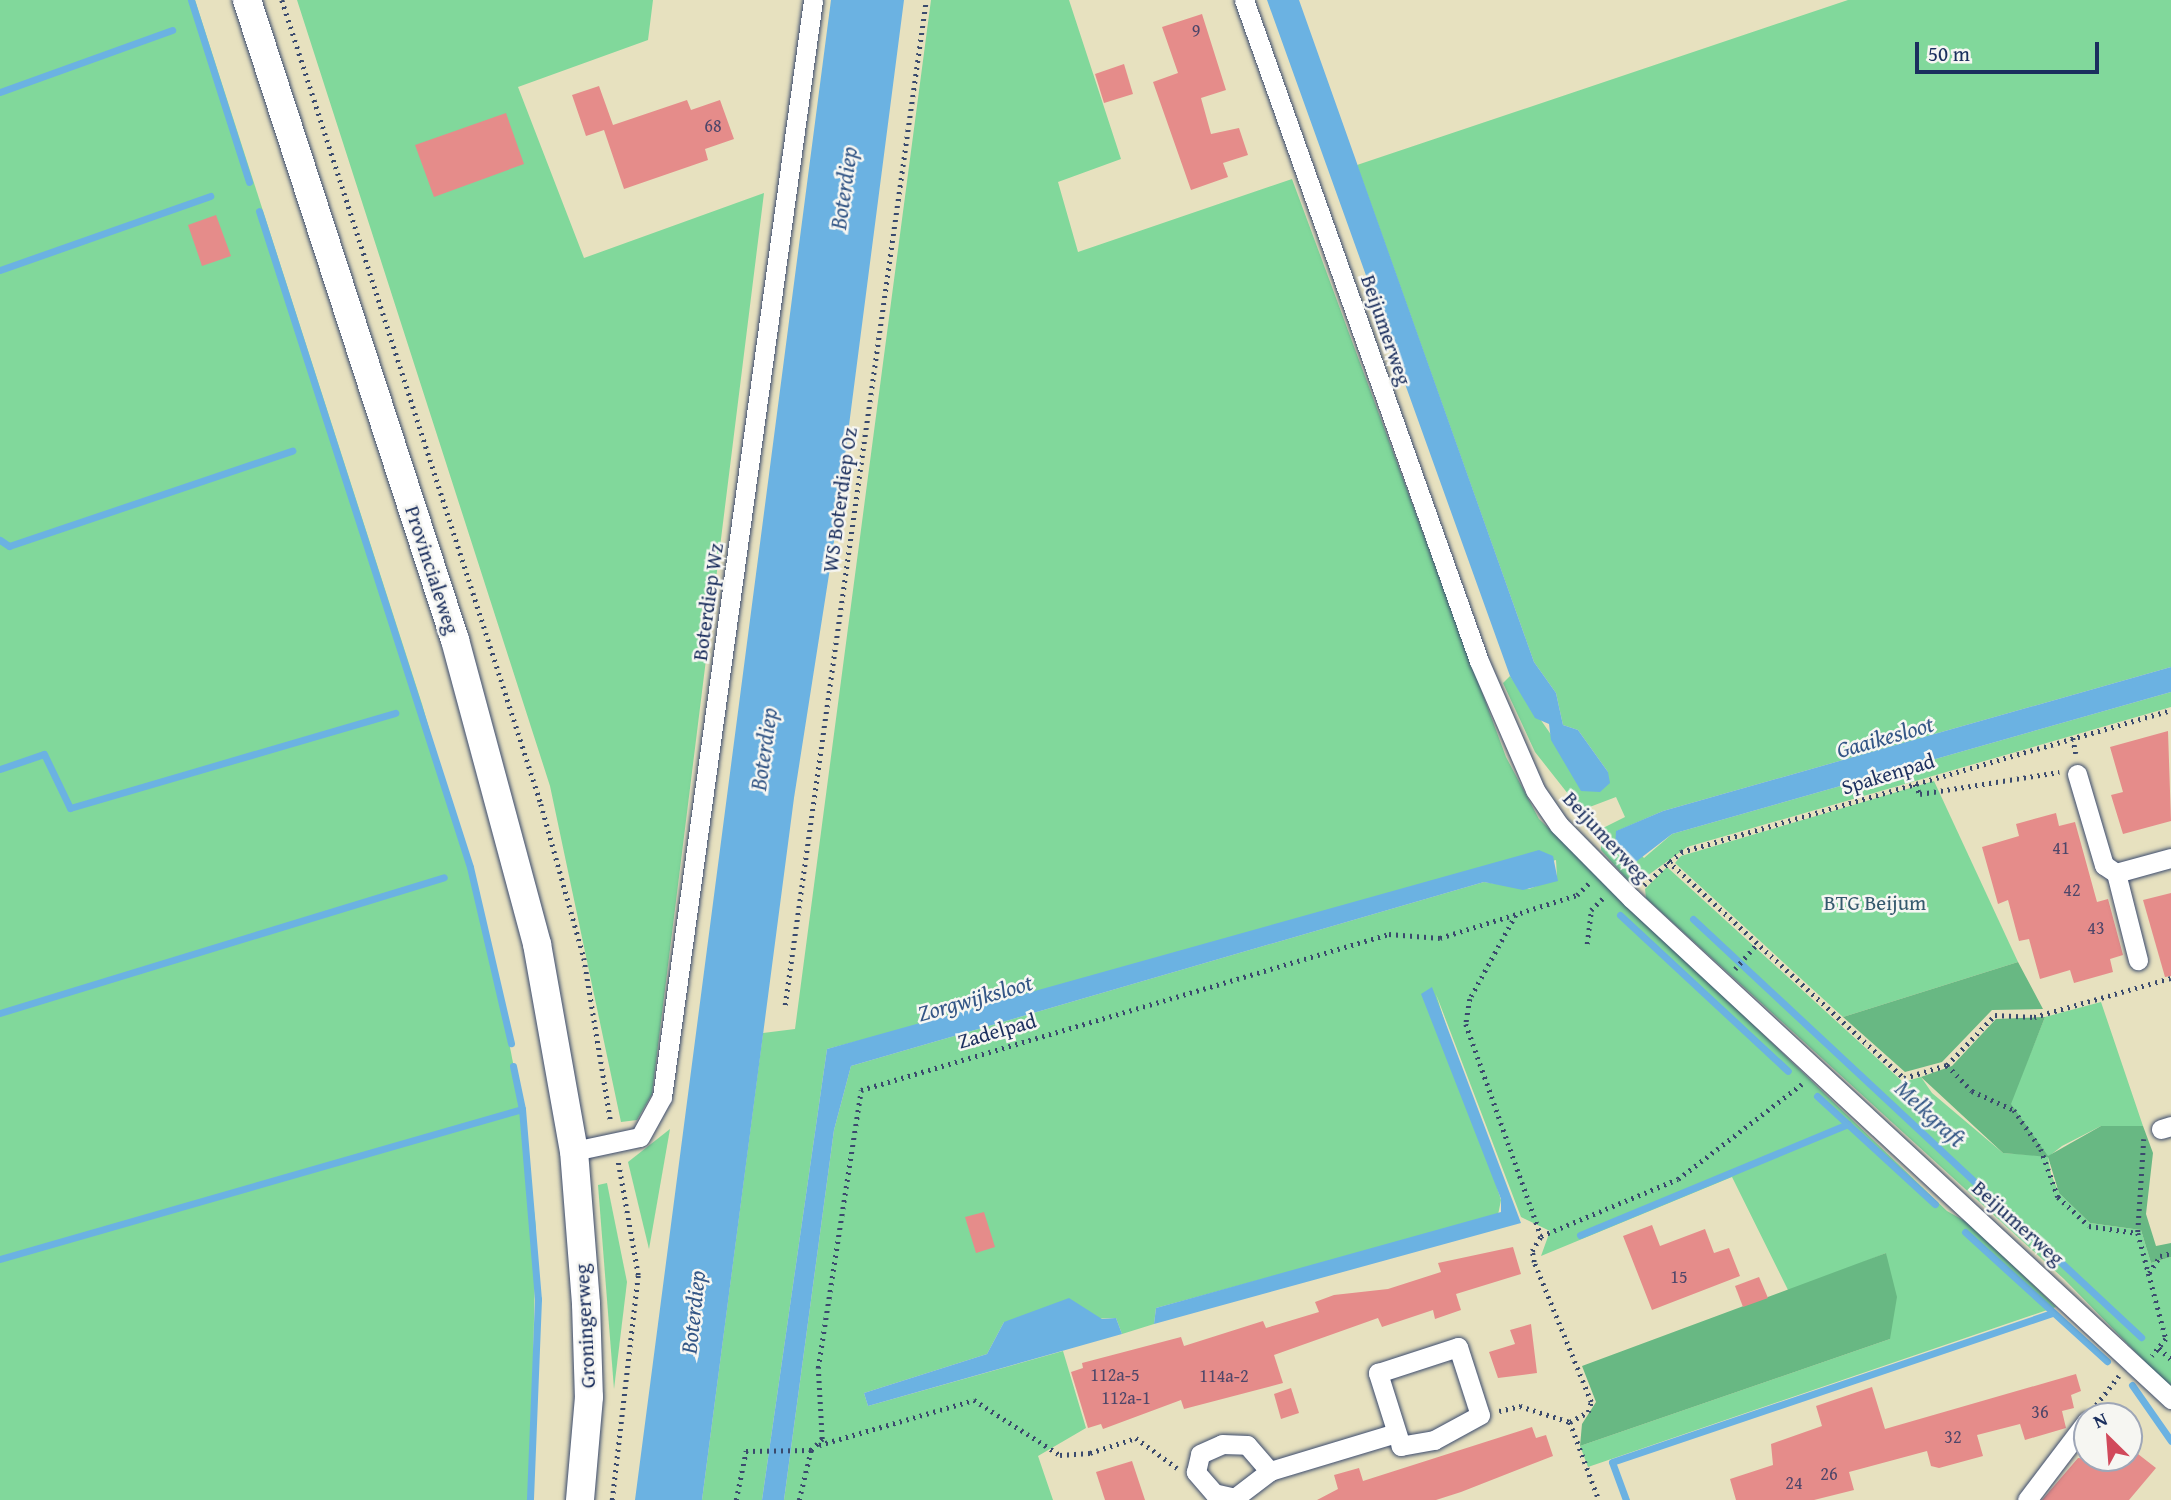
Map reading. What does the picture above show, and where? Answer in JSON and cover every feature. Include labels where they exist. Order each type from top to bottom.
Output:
[{"type":"main road","name":"Provincialeweg","points":[[247,0],[455,640],[537,944],[574,1152]]},
{"type":"main road","name":"Groningerweg","points":[[574,1152],[589,1397],[580,1500]]},
{"type":"street","name":"Boterdiep Wz","points":[[574,1152],[640,1137],[662,1097],[813,0]]},
{"type":"street","name":"Beijumerweg","points":[[1244,0],[1502,721],[1559,825],[1624,891],[2138,1363],[2171,1399]]},
{"type":"street","points":[[2077,766],[2104,865],[2116,873],[2138,960]]},
{"type":"street","points":[[2116,873],[2171,858]]},
{"type":"street","points":[[1458,1347],[1480,1415],[1434,1440],[1401,1446],[1396,1433],[1378,1373],[1458,1347]]},
{"type":"street","points":[[1270,1471],[1247,1445],[1222,1444],[1200,1454],[1196,1472],[1214,1493],[1232,1499],[1270,1471],[1396,1433]]},
{"type":"street","points":[[2027,1500],[2073,1438]]},
{"type":"path","name":"WS Boterdiep Oz","points":[[785,1005],[926,0]]},
{"type":"path","name":"Spakenpad","points":[[1587,944],[1591,910],[1681,852],[2171,710]]},
{"type":"path","points":[[1915,784],[1920,794],[2075,769],[2077,766],[2073,738]]},
{"type":"path","points":[[1668,862],[1904,1078],[1947,1065],[1995,1015],[2034,1017],[2171,978]]},
{"type":"path","name":"Zadelpad","points":[[811,1450],[824,1427],[818,1368],[862,1090],[1389,934],[1440,938],[1577,895],[1602,870]]},
{"type":"path","points":[[1516,915],[1470,999],[1466,1024],[1541,1236]]},
{"type":"path","points":[[1732,973],[1757,944]]},
{"type":"path","points":[[1947,1065],[1972,1091],[2014,1110],[2041,1149],[2058,1197],[2089,1226],[2138,1233]]},
{"type":"path","points":[[1480,1415],[1520,1406],[1570,1422],[1588,1412],[1591,1402],[1534,1262],[1532,1251],[1541,1236],[1678,1179],[1819,1071]]},
{"type":"path","points":[[2102,1402],[2138,1363],[2159,1348],[2166,1339],[2138,1233],[2144,1133],[2166,1128]]},
{"type":"path","points":[[2148,1273],[2160,1256],[2171,1253]]},
{"type":"path","points":[[2159,1348],[2171,1359]]},
{"type":"path","points":[[736,1500],[740,1459],[761,1447],[811,1450],[833,1437],[974,1400],[1060,1455],[1090,1453],[1136,1438],[1185,1474],[1196,1472]]},
{"type":"path","points":[[1570,1422],[1599,1500]]},
{"type":"path","points":[[799,1500],[811,1450]]},
{"type":"green space","points":[[0,0],[195,0],[422,704],[488,934],[522,1109],[536,1228],[530,1500],[0,1500]]},
{"type":"green space","points":[[297,0],[653,0],[648,40],[518,87],[584,258],[764,193],[652,1094],[637,1120],[621,1122],[550,786]]},
{"type":"green space","points":[[931,0],[1069,0],[1121,159],[1058,182],[1078,252],[1292,179],[1506,757],[1539,819],[1947,1211],[1970,1224],[2056,1307],[1588,1467],[1580,1446],[1890,1339],[1886,1253],[1789,1292],[1732,1177],[1541,1256],[1550,1231],[1521,1217],[1436,994],[1501,1200],[1498,1215],[1156,1308],[1154,1324],[1122,1334],[1116,1318],[1004,1322],[987,1354],[864,1393],[868,1406],[1063,1351],[1086,1428],[1038,1456],[1053,1500],[784,1500],[834,1130],[851,1066],[1484,882],[1529,889],[1557,878],[1556,860],[827,1049],[762,1500],[702,1500],[763,1033],[795,1029]]},
{"type":"green space","points":[[1848,0],[2171,0],[2171,667],[1663,811],[1617,831],[1644,858],[1672,834],[2171,692],[2171,707],[1687,847],[1633,886],[1601,850],[1601,829],[1625,817],[1616,797],[1587,808],[1576,804],[1535,752],[1503,683],[1510,676],[1552,736],[1608,772],[1578,730],[1563,725],[1556,693],[1534,662],[1357,165]]},
{"type":"green space","name":"BTG Beijum","points":[[1934,781],[2018,962],[1843,1017],[1675,863],[1681,856]]},
{"type":"green space","points":[[1667,867],[1903,1082],[1921,1077],[1932,1093],[2003,1153],[2047,1156],[2010,1104],[2045,1017],[2101,1002],[2143,1126],[2101,1126],[2062,1146],[2048,1157],[2051,1174],[2059,1193],[2090,1223],[2141,1230],[2151,1263],[2171,1257],[2171,1388],[2064,1279],[1646,898],[1645,889]]},
{"type":"green space","points":[[2018,962],[2043,1009],[1992,1010],[1942,1062],[1905,1072],[1843,1017]]},
{"type":"green space","points":[[2045,1017],[2011,1104],[2048,1156],[2101,1126],[2143,1126],[2153,1153],[2146,1214],[2156,1246],[2171,1243],[2171,1257],[2151,1263],[2141,1230],[2090,1223],[2059,1193],[2048,1157],[2003,1153],[1921,1077],[1952,1066],[1996,1019]]},
{"type":"green space","points":[[670,1129],[649,1249],[628,1162]]},
{"type":"green space","points":[[607,1183],[627,1282],[614,1389],[598,1185]]},
{"type":"green space","points":[[1886,1253],[1897,1297],[1890,1339],[1580,1446],[1582,1424],[1596,1402],[1582,1366]]},
{"type":"water","name":"Boterdiep","points":[[831,0],[904,0],[833,549],[794,798],[702,1500],[635,1500]]},
{"type":"water","points":[[1267,0],[1299,0],[1534,662],[1556,693],[1563,725],[1578,730],[1608,772],[1610,783],[1600,792],[1581,791],[1551,740],[1549,724],[1535,718],[1510,676]]},
{"type":"water","points":[[2171,667],[2171,692],[1672,834],[1633,864],[1615,847],[1616,831],[1663,811]]},
{"type":"water","points":[[1539,850],[1553,856],[1558,881],[1523,890],[1484,882],[851,1066],[834,1130],[784,1500],[762,1500],[827,1049]]},
{"type":"water","points":[[1432,987],[1521,1223],[1154,1324],[1156,1308],[1501,1212],[1501,1199],[1421,994]]},
{"type":"water","points":[[1069,1298],[1102,1319],[1116,1318],[1122,1334],[868,1406],[864,1393],[987,1354],[1004,1322]]},
{"type":"building","points":[[1202,14],[1226,90],[1201,98],[1211,134],[1239,128],[1248,155],[1223,163],[1228,177],[1191,190],[1153,82],[1178,73],[1162,27]]},
{"type":"building","points":[[1124,64],[1133,94],[1104,103],[1095,74]]},
{"type":"building","points":[[599,86],[613,125],[687,100],[691,110],[720,100],[734,139],[705,149],[708,160],[624,189],[604,130],[586,136],[572,95]]},
{"type":"building","points":[[506,113],[524,164],[434,197],[415,145]]},
{"type":"building","points":[[216,215],[231,256],[202,266],[188,225]]},
{"type":"building","points":[[2168,731],[2171,821],[2123,834],[2111,795],[2123,792],[2110,747]]},
{"type":"building","points":[[2056,813],[2059,826],[2075,822],[2097,902],[2108,899],[2123,955],[2110,959],[2113,972],[2074,983],[2070,970],[2040,979],[2029,939],[2019,941],[2008,900],[1998,904],[1982,847],[2019,836],[2016,824]]},
{"type":"building","points":[[2171,893],[2171,976],[2165,977],[2143,900]]},
{"type":"building","points":[[984,1212],[995,1247],[976,1253],[965,1217]]},
{"type":"building","points":[[1652,1225],[1660,1246],[1705,1229],[1714,1253],[1729,1248],[1740,1276],[1652,1310],[1623,1236]]},
{"type":"building","points":[[1513,1247],[1521,1274],[1456,1294],[1461,1310],[1435,1319],[1433,1310],[1382,1327],[1378,1318],[1274,1355],[1283,1383],[1184,1409],[1181,1400],[1103,1429],[1101,1424],[1088,1428],[1071,1372],[1083,1368],[1082,1363],[1181,1337],[1184,1346],[1263,1321],[1266,1328],[1319,1312],[1315,1302],[1334,1295],[1388,1289],[1441,1272],[1438,1263]]},
{"type":"building","points":[[1759,1277],[1768,1298],[1743,1307],[1735,1286]]},
{"type":"building","points":[[1531,1324],[1537,1373],[1498,1378],[1489,1352],[1515,1344],[1510,1330]]},
{"type":"building","points":[[2076,1374],[2081,1391],[2071,1395],[2073,1408],[2062,1411],[2066,1428],[2025,1440],[2020,1424],[1977,1435],[1983,1456],[1939,1468],[1931,1466],[1927,1451],[1849,1472],[1854,1490],[1814,1500],[1736,1500],[1730,1479],[1773,1465],[1771,1444],[1822,1426],[1816,1406],[1872,1387],[1885,1429]]},
{"type":"building","points":[[1291,1388],[1299,1413],[1281,1419],[1274,1394]]},
{"type":"building","points":[[1532,1427],[1536,1438],[1546,1435],[1553,1456],[1461,1492],[1436,1500],[1317,1500],[1338,1489],[1334,1475],[1359,1468],[1363,1481]]},
{"type":"building","points":[[2143,1458],[2156,1468],[2129,1500],[2042,1500],[2073,1464],[2073,1472],[2143,1472]]},
{"type":"building","points":[[1132,1461],[1145,1500],[1105,1500],[1096,1472]]},
{"type":"waterway","points":[[191,0],[249,182]]},
{"type":"waterway","points":[[0,92],[172,30]]},
{"type":"waterway","points":[[0,270],[210,196]]},
{"type":"waterway","points":[[259,211],[470,867],[511,1043]]},
{"type":"waterway","points":[[0,540],[9,546],[292,451]]},
{"type":"waterway","points":[[0,769],[44,754],[70,808],[395,713]]},
{"type":"waterway","points":[[0,1013],[444,877]]},
{"type":"waterway","points":[[1620,915],[1788,1071]]},
{"type":"waterway","name":"Melkgraft","points":[[1693,919],[2141,1337]]},
{"type":"waterway","points":[[0,1259],[522,1109],[513,1066]]},
{"type":"waterway","points":[[1817,1096],[1935,1204]]},
{"type":"waterway","points":[[522,1109],[538,1299],[530,1500]]},
{"type":"waterway","points":[[1580,1235],[1848,1124]]},
{"type":"waterway","points":[[1965,1232],[2107,1361]]},
{"type":"waterway","points":[[1626,1500],[1612,1462],[2052,1313]]},
{"type":"waterway","points":[[2132,1385],[2171,1441]]},
{"type":"water label","name":"Gaaikesloot","points":[[1885,737]]},
{"type":"water label","name":"Zorgwijksloot","points":[[975,998]]}]
